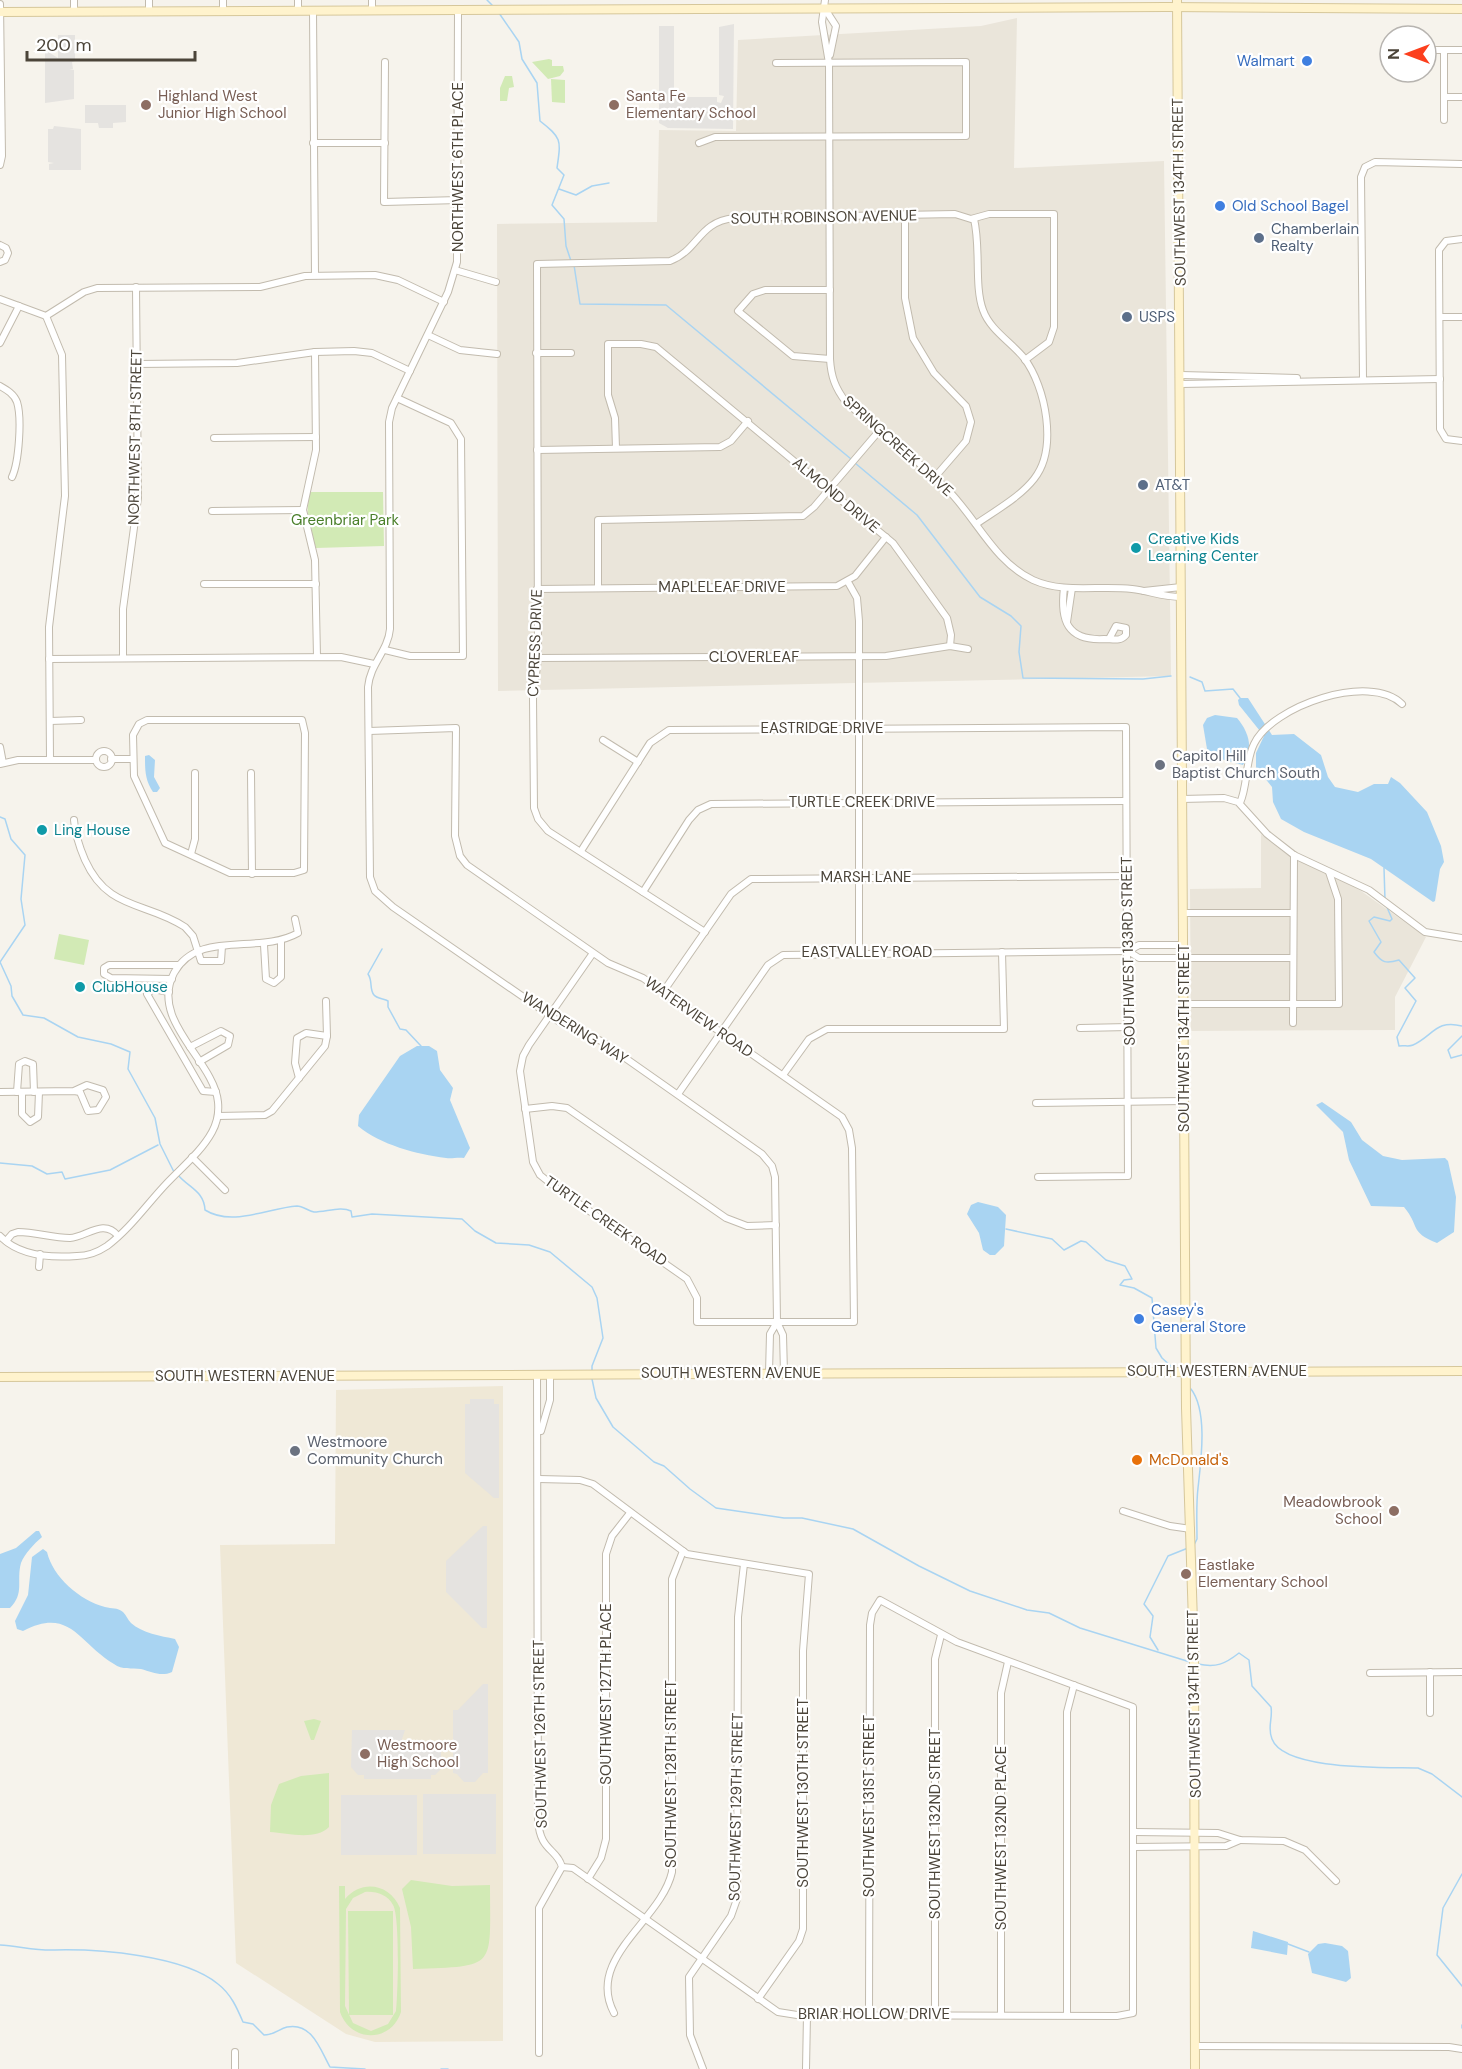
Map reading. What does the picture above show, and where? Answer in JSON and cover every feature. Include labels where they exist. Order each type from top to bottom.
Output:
[{"type":"main road","points":[[597,0],[597,10]]},
{"type":"main road","points":[[0,12],[597,10],[675,5],[825,4],[1177,4],[1462,9]]},
{"type":"main road","name":"SOUTHWEST 134TH STREET","points":[[1177,4],[1186,1371],[1194,1653],[1196,1833],[1195,2069]]},
{"type":"main road","name":"SOUTH WESTERN AVENUE","points":[[0,1377],[1462,1371]]},
{"type":"street","points":[[74,0],[74,12]]},
{"type":"street","points":[[148,0],[149,12]]},
{"type":"street","points":[[223,0],[223,11]]},
{"type":"street","points":[[298,0],[298,11]]},
{"type":"street","points":[[372,0],[372,11]]},
{"type":"street","points":[[447,1],[447,11]]},
{"type":"street","points":[[521,1],[521,10]]},
{"type":"street","points":[[0,4],[3,156],[0,165]]},
{"type":"street","name":"SPRINGCREEK DRIVE","points":[[825,4],[822,22],[829,63],[830,359],[831,376],[841,396],[935,477],[1012,567],[1041,583],[1064,588],[1124,588],[1156,596],[1181,597]]},
{"type":"street","name":"SPRINGCREEK DRIVE","points":[[825,4],[836,26],[829,63]]},
{"type":"street","points":[[313,11],[315,275]]},
{"type":"street","name":"NORTHWEST 6TH PLACE","points":[[368,699],[369,679],[374,664],[385,650],[390,629],[389,422],[397,398],[444,302],[455,270],[459,246],[458,11]]},
{"type":"street","points":[[1438,50],[1462,50]]},
{"type":"street","points":[[1444,50],[1444,120]]},
{"type":"street","points":[[385,62],[384,202],[459,200]]},
{"type":"street","points":[[699,143],[715,137],[966,136],[966,62],[776,63]]},
{"type":"street","points":[[1444,97],[1462,97]]},
{"type":"street","points":[[313,143],[385,143]]},
{"type":"street","points":[[1363,379],[1361,177],[1365,167],[1375,162],[1462,164]]},
{"type":"street","name":"SOUTH ROBINSON AVENUE","points":[[537,264],[670,261],[687,252],[706,228],[722,220],[905,214],[955,214],[974,219],[998,213],[1054,214],[1054,327],[1049,342],[1025,360]]},
{"type":"street","points":[[905,214],[905,298],[913,338],[930,368],[966,406],[971,422],[966,441],[935,477]]},
{"type":"street","points":[[974,219],[979,236],[979,294],[982,309],[991,324],[1025,360],[1036,378],[1045,408],[1044,460],[1031,483],[976,525]]},
{"type":"street","points":[[1462,239],[1451,239],[1444,243],[1438,256],[1440,429],[1449,441],[1462,441]]},
{"type":"street","points":[[0,245],[6,248],[8,253],[5,260],[0,262]]},
{"type":"street","name":"CYPRESS DRIVE","points":[[537,264],[538,658],[533,698],[534,808],[544,827],[705,932]]},
{"type":"street","points":[[455,270],[496,282]]},
{"type":"street","points":[[46,316],[92,290],[136,287],[260,287],[292,278],[315,275],[391,277],[444,302]]},
{"type":"street","name":"NORTHWEST 8TH STREET","points":[[123,658],[123,617],[138,498],[136,287]]},
{"type":"street","points":[[830,290],[765,290],[753,294],[738,311],[793,356],[830,359]]},
{"type":"street","points":[[0,299],[46,316],[62,355],[63,522],[50,618],[50,759]]},
{"type":"street","points":[[0,343],[19,306]]},
{"type":"street","points":[[1440,317],[1462,317]]},
{"type":"street","points":[[428,334],[467,352],[496,354]]},
{"type":"street","name":"ALMOND DRIVE","points":[[616,448],[615,418],[608,395],[608,344],[641,344],[656,347],[830,489],[898,548],[947,618],[951,635],[950,646]]},
{"type":"street","points":[[137,364],[237,363],[315,352],[369,351],[410,371]]},
{"type":"street","points":[[315,352],[315,457],[303,510],[315,560],[317,657]]},
{"type":"street","points":[[536,353],[571,353]]},
{"type":"street","points":[[1181,379],[1440,379]]},
{"type":"street","points":[[0,386],[14,395],[18,406],[18,464],[12,477]]},
{"type":"street","points":[[385,650],[410,656],[463,656],[461,439],[452,423],[397,398]]},
{"type":"street","points":[[537,450],[720,447],[731,441],[748,421]]},
{"type":"street","points":[[598,588],[598,520],[796,518],[808,513],[879,431]]},
{"type":"street","points":[[214,438],[316,437]]},
{"type":"street","points":[[212,511],[303,510]]},
{"type":"street","points":[[859,953],[858,604],[848,582],[886,537]]},
{"type":"street","name":"MAPLELEAF DRIVE","points":[[537,589],[831,587],[848,582]]},
{"type":"street","points":[[204,584],[316,584]]},
{"type":"street","name":"SPRINGCREEK DRIVE","points":[[1143,591],[1181,586]]},
{"type":"street","points":[[1064,588],[1061,607],[1067,622],[1080,637],[1109,639]]},
{"type":"street","points":[[1067,622],[1072,588]]},
{"type":"street","name":"CLOVERLEAF","points":[[538,658],[893,656],[950,646],[968,649]]},
{"type":"street","points":[[49,659],[317,657],[348,658],[374,664]]},
{"type":"street","points":[[1240,803],[1252,747],[1268,727],[1307,701],[1339,693],[1383,693],[1402,704]]},
{"type":"street","name":"WANDERING WAY","points":[[368,699],[370,872],[375,891],[393,907],[567,1027],[601,1041],[754,1147],[769,1161],[775,1177],[777,1322],[783,1335],[784,1373]]},
{"type":"street","points":[[50,721],[81,720]]},
{"type":"street","points":[[147,720],[302,720],[305,744],[304,870],[294,873],[252,874],[223,871],[191,854],[167,845],[160,836],[136,784],[132,759],[134,730],[147,720]]},
{"type":"street","name":"EASTRIDGE DRIVE","points":[[581,851],[655,738],[669,730],[1126,727]]},
{"type":"street","name":"SOUTHWEST 133RD STREET","points":[[1038,1177],[1128,1176],[1126,727]]},
{"type":"street","name":"WATERVIEW ROAD","points":[[369,730],[456,728],[455,836],[460,856],[472,869],[593,953],[614,966],[643,978],[842,1117],[849,1130],[854,1322],[777,1322]]},
{"type":"street","points":[[603,740],[638,762]]},
{"type":"street","points":[[0,747],[2,763],[50,759],[96,760]]},
{"type":"street","points":[[96,760],[102,751],[108,752],[111,759]]},
{"type":"street","points":[[111,759],[132,759]]},
{"type":"street","points":[[96,760],[99,765],[105,767],[111,759]]},
{"type":"street","points":[[191,854],[195,839],[195,773]]},
{"type":"street","points":[[251,773],[252,874]]},
{"type":"street","points":[[1182,799],[1224,798],[1240,803],[1267,834],[1294,855],[1369,890],[1425,932],[1462,938]]},
{"type":"street","name":"TURTLE CREEK DRIVE","points":[[643,891],[689,820],[707,806],[726,803],[1126,801]]},
{"type":"street","points":[[74,820],[76,838],[100,885],[118,899],[185,927],[193,936],[201,961],[221,961],[222,946]]},
{"type":"street","points":[[1293,1023],[1294,855]]},
{"type":"street","points":[[1184,1004],[1339,1004],[1338,899],[1328,871]]},
{"type":"street","name":"MARSH LANE","points":[[663,992],[731,894],[746,881],[767,877],[1127,876]]},
{"type":"street","points":[[1183,913],[1293,914]]},
{"type":"street","points":[[0,1236],[29,1253],[86,1255],[100,1250],[118,1236],[182,1169],[212,1133],[218,1116],[216,1092],[171,1011],[169,992],[172,979],[179,965],[198,950],[222,946],[264,945],[281,941],[298,933],[295,920]]},
{"type":"street","points":[[264,945],[266,979],[274,983],[281,977],[281,941]]},
{"type":"street","name":"EASTVALLEY ROAD","points":[[678,1094],[768,965],[778,957],[797,953],[1128,951],[1139,945],[1184,945]]},
{"type":"street","name":"EASTVALLEY ROAD","points":[[1128,951],[1139,958],[1293,958]]},
{"type":"street","points":[[783,1075],[809,1039],[827,1029],[1004,1029],[1002,952]]},
{"type":"street","name":"TURTLE CREEK ROAD","points":[[593,953],[521,1061],[533,1162],[540,1175],[687,1279],[697,1298],[697,1323],[777,1322]]},
{"type":"street","points":[[172,979],[111,978],[104,974],[104,968],[109,964],[179,965]]},
{"type":"street","points":[[169,992],[153,989],[147,994],[203,1091],[216,1092]]},
{"type":"street","points":[[218,1116],[267,1114],[325,1046],[326,1002]]},
{"type":"street","points":[[1080,1028],[1129,1027]]},
{"type":"street","points":[[190,1047],[221,1031],[230,1036],[228,1045],[199,1062]]},
{"type":"street","points":[[299,1078],[295,1063],[297,1038],[306,1033],[327,1036]]},
{"type":"street","points":[[25,1061],[33,1064],[36,1092],[38,1118],[30,1122],[22,1114],[17,1069],[25,1061]]},
{"type":"street","points":[[0,1092],[80,1092],[88,1111],[98,1110],[106,1097],[103,1090],[87,1085],[74,1091]]},
{"type":"street","points":[[1036,1103],[1185,1101]]},
{"type":"street","points":[[525,1109],[552,1106],[567,1108],[726,1218],[747,1226],[776,1225]]},
{"type":"street","points":[[192,1156],[225,1190]]},
{"type":"street","points":[[6,1241],[12,1234],[18,1232],[70,1238],[93,1229],[104,1228],[113,1231],[118,1236]]},
{"type":"street","points":[[39,1267],[40,1254]]},
{"type":"street","name":"WANDERING WAY","points":[[770,1373],[770,1334],[777,1322]]},
{"type":"street","name":"SOUTHWEST 126TH STREET","points":[[537,1375],[539,1438],[538,1820],[544,1844],[560,1861],[562,1867]]},
{"type":"street","name":"SOUTHWEST 126TH STREET","points":[[539,1438],[550,1400],[550,1375]]},
{"type":"street","points":[[539,1479],[589,1482],[682,1551],[698,1557],[744,1564]]},
{"type":"street","points":[[1123,1511],[1170,1526],[1191,1529]]},
{"type":"street","name":"SOUTHWEST 127TH PLACE","points":[[588,1879],[601,1858],[606,1839],[606,1554],[612,1536],[630,1513]]},
{"type":"street","name":"SOUTHWEST 128TH STREET","points":[[614,2013],[607,1999],[608,1973],[665,1890],[672,1872],[672,1579],[682,1551]]},
{"type":"street","name":"SOUTHWEST 130TH STREET","points":[[744,1564],[809,1574],[803,1651],[803,1929],[799,1941],[758,2000]]},
{"type":"street","name":"SOUTHWEST 129TH STREET","points":[[703,2069],[693,2046],[688,2015],[689,1977],[731,1916],[737,1899],[738,1617],[744,1564]]},
{"type":"street","name":"SOUTHWEST 131ST STREET","points":[[869,2015],[870,1625],[872,1613],[880,1600],[942,1635]]},
{"type":"street","points":[[942,1635],[1008,1662],[1133,1707],[1134,1847],[1230,1846],[1240,1840]]},
{"type":"street","name":"SOUTHWEST 132ND STREET","points":[[935,2014],[935,1659],[942,1635]]},
{"type":"street","name":"SOUTHWEST 132ND PLACE","points":[[1001,2015],[1001,1692],[1008,1662]]},
{"type":"street","points":[[1430,1672],[1430,1713]]},
{"type":"street","points":[[1370,1673],[1462,1672]]},
{"type":"street","points":[[1067,2015],[1067,1712],[1074,1685]]},
{"type":"street","points":[[1134,1832],[1226,1834],[1240,1840],[1291,1843],[1308,1853],[1336,1881]]},
{"type":"street","name":"BRIAR HOLLOW DRIVE","points":[[562,1867],[573,1868],[778,2012],[807,2015],[1133,2013],[1134,1847]]},
{"type":"street","points":[[539,2053],[539,1908],[562,1867]]},
{"type":"street","points":[[806,2069],[807,2015]]},
{"type":"street","points":[[1195,2046],[1449,2047],[1462,2049]]},
{"type":"street","points":[[235,2052],[235,2069]]},
{"type":"shaded area","points":[[1017,18],[1014,168],[1164,161],[1171,676],[498,691],[497,224],[657,222],[659,130],[736,131],[738,40],[981,26]]},
{"type":"shaded area","points":[[734,24],[733,129],[668,128],[659,123],[659,26],[674,26],[674,95],[669,97],[669,101],[674,103],[676,97],[717,97],[717,102],[721,103],[724,96],[719,95],[719,27]]},
{"type":"shaded area","points":[[58,35],[75,35],[75,61],[72,62],[73,69],[69,69],[74,70],[74,99],[45,103],[45,50],[58,58]]},
{"type":"shaded area","points":[[85,105],[126,105],[126,122],[113,123],[113,128],[99,128],[98,123],[85,123]]},
{"type":"shaded area","points":[[54,126],[81,129],[81,170],[49,170],[49,164],[54,163],[48,162],[48,129],[53,129]]},
{"type":"shaded area","points":[[1261,834],[1285,853],[1354,886],[1426,937],[1395,997],[1395,1030],[1191,1031],[1190,889],[1261,888]]},
{"type":"shaded area","name":"Westmoore High School","points":[[503,1386],[503,2041],[375,2042],[346,2034],[236,1963],[220,1545],[335,1544],[336,1390]]},
{"type":"shaded area","points":[[470,1399],[494,1399],[494,1404],[499,1404],[499,1498],[494,1498],[465,1473],[465,1404],[470,1404]]},
{"type":"shaded area","points":[[483,1526],[487,1526],[487,1628],[482,1628],[446,1592],[446,1561]]},
{"type":"shaded area","points":[[483,1684],[488,1684],[488,1773],[483,1773],[475,1782],[464,1782],[453,1773],[453,1710],[458,1710]]},
{"type":"shaded area","points":[[352,1730],[405,1730],[398,1751],[441,1751],[441,1769],[435,1775],[431,1775],[431,1779],[364,1779],[364,1775],[358,1775],[351,1767]]},
{"type":"shaded area","points":[[423,1794],[496,1794],[496,1854],[423,1854]]},
{"type":"shaded area","points":[[341,1795],[417,1795],[417,1855],[341,1855]]},
{"type":"green space","points":[[552,60],[552,66],[563,66],[564,71],[560,76],[548,79],[532,62]]},
{"type":"green space","points":[[505,76],[512,76],[514,87],[509,88],[507,101],[500,101],[500,88]]},
{"type":"green space","points":[[551,79],[565,80],[565,103],[552,102]]},
{"type":"green space","name":"Greenbriar Park","points":[[309,492],[383,492],[384,546],[316,548],[307,520]]},
{"type":"green space","points":[[59,934],[89,940],[84,965],[54,959]]},
{"type":"green space","points":[[314,1719],[321,1721],[314,1740],[311,1740],[304,1721]]},
{"type":"green space","points":[[329,1773],[329,1827],[309,1835],[270,1832],[271,1805],[279,1784],[301,1776]]},
{"type":"green space","points":[[411,1880],[452,1886],[490,1885],[490,1933],[488,1948],[483,1957],[475,1963],[461,1966],[413,1969],[411,1927],[402,1889]]},
{"type":"green space","points":[[339,1886],[345,1886],[345,1899],[359,1889],[375,1887],[383,1889],[390,1894],[400,1908],[401,2012],[389,2029],[380,2034],[371,2035],[361,2034],[353,2029],[345,2022],[340,2012]],"holes":[[[369,1892],[385,1896],[393,1905],[397,1924],[398,1956],[396,2011],[388,2024],[371,2031],[353,2023],[345,2006],[346,1909],[353,1898]]]},
{"type":"green space","points":[[348,1911],[393,1911],[393,2015],[349,2015]]},
{"type":"water","points":[[1240,698],[1248,698],[1272,735],[1294,734],[1321,755],[1328,777],[1335,787],[1358,792],[1374,784],[1388,784],[1391,777],[1400,783],[1427,812],[1441,846],[1444,862],[1440,869],[1435,901],[1433,902],[1371,859],[1304,832],[1281,819],[1273,802],[1272,787],[1256,767],[1256,753],[1264,736],[1239,705]]},
{"type":"water","points":[[1215,715],[1237,718],[1245,729],[1249,747],[1243,765],[1224,760],[1207,749],[1203,725],[1207,718]]},
{"type":"water","points":[[149,755],[155,760],[154,777],[160,788],[157,792],[153,792],[146,775],[145,756]]},
{"type":"water","points":[[417,1046],[429,1046],[437,1051],[440,1070],[453,1088],[450,1100],[470,1148],[464,1158],[435,1156],[399,1148],[367,1133],[358,1126],[359,1115],[400,1056]]},
{"type":"water","points":[[1322,1102],[1351,1122],[1362,1140],[1383,1156],[1402,1160],[1445,1158],[1448,1161],[1456,1197],[1454,1232],[1437,1243],[1418,1232],[1404,1207],[1371,1206],[1349,1160],[1343,1132],[1316,1105]]},
{"type":"water","points":[[978,1202],[998,1207],[1006,1215],[1004,1246],[995,1255],[990,1255],[983,1250],[979,1233],[967,1214],[971,1205]]},
{"type":"water","points":[[39,1531],[42,1537],[27,1552],[21,1563],[19,1592],[15,1602],[10,1608],[0,1608],[0,1554],[16,1548]]},
{"type":"water","points":[[43,1549],[47,1552],[61,1579],[77,1593],[95,1604],[121,1610],[131,1623],[141,1629],[175,1639],[179,1647],[172,1672],[160,1674],[117,1666],[73,1630],[63,1625],[39,1624],[23,1631],[17,1629],[15,1621],[28,1595],[32,1557]]},
{"type":"water","points":[[1253,1931],[1288,1942],[1287,1955],[1251,1948]]},
{"type":"water","points":[[1318,1944],[1342,1946],[1348,1951],[1351,1978],[1346,1982],[1312,1973],[1308,1954]]},
{"type":"waterway","points":[[487,0],[492,5]]},
{"type":"waterway","points":[[499,13],[519,42],[522,59],[537,83],[540,121],[558,140],[557,168],[564,175],[552,205],[564,219],[566,246],[571,261]]},
{"type":"waterway","points":[[559,189],[576,195],[592,186],[609,183]]},
{"type":"waterway","points":[[574,265],[580,304],[666,305],[851,459]]},
{"type":"waterway","points":[[855,463],[917,515],[980,597],[1011,616],[1021,626],[1019,652],[1023,678],[1143,679],[1171,676]]},
{"type":"waterway","points":[[1190,677],[1202,682],[1205,691],[1233,689],[1240,698]]},
{"type":"waterway","points":[[0,817],[5,819],[11,839],[25,855],[21,899],[25,925],[0,962],[11,986],[12,996],[23,1015],[44,1018],[78,1037],[111,1044],[130,1052],[128,1069],[155,1118],[160,1144],[174,1172]]},
{"type":"waterway","points":[[1384,868],[1385,900]]},
{"type":"waterway","points":[[1386,905],[1392,919],[1390,921],[1374,917],[1369,921],[1381,942],[1374,952],[1385,962],[1399,960],[1415,978],[1405,988],[1416,1001],[1397,1037],[1399,1046],[1413,1045],[1446,1025],[1462,1026]]},
{"type":"waterway","points":[[382,949],[368,974],[373,993],[376,997],[388,1001],[388,1007],[400,1029],[406,1030],[421,1046]]},
{"type":"waterway","points":[[1462,1036],[1448,1050],[1451,1058],[1462,1055]]},
{"type":"waterway","points":[[0,1163],[32,1166],[47,1174],[62,1172],[65,1179],[110,1170],[158,1145]]},
{"type":"waterway","points":[[178,1175],[199,1194],[205,1210],[216,1215],[238,1217],[297,1206],[314,1212],[347,1210],[351,1211],[352,1217],[372,1214],[462,1219],[475,1231],[496,1243],[529,1245],[550,1252],[592,1287],[597,1298],[603,1338],[592,1366],[592,1372]]},
{"type":"waterway","points":[[1006,1229],[1052,1239],[1064,1250],[1081,1241],[1086,1242],[1106,1260],[1125,1266],[1132,1279],[1124,1280],[1120,1285],[1134,1288],[1152,1298],[1156,1348],[1162,1358],[1174,1369]]},
{"type":"waterway","points":[[592,1379],[596,1398],[613,1427],[654,1462],[664,1466],[716,1508],[784,1518],[802,1518],[853,1529],[970,1591],[1027,1610],[1049,1613],[1080,1628],[1190,1662]]},
{"type":"waterway","points":[[1191,1389],[1200,1410],[1202,1437],[1197,1501],[1197,1539],[1194,1545]]},
{"type":"waterway","points":[[1158,1650],[1150,1637],[1153,1616],[1144,1604],[1168,1556],[1188,1548]]},
{"type":"waterway","points":[[1198,1664],[1210,1666],[1220,1664],[1239,1653],[1249,1660],[1252,1686],[1271,1707],[1271,1735],[1280,1749],[1296,1757],[1315,1762],[1361,1767],[1418,1768],[1432,1774],[1462,1797]]},
{"type":"waterway","points":[[1462,1874],[1443,1908],[1437,1955],[1462,1986]]},
{"type":"waterway","points":[[1288,1944],[1309,1952]]},
{"type":"waterway","points":[[0,1945],[41,1950],[117,1953],[163,1960],[184,1966],[203,1974],[223,1988],[236,2006],[243,2022],[253,2024],[264,2035],[287,2027],[303,2029],[319,2045],[330,2067],[365,2069]]},
{"type":"waterway","points":[[441,2069],[448,2069]]},
{"type":"place","name":"Walmart","points":[[1307,61]]},
{"type":"place","name":"Highland West Junior High School","points":[[146,105]]},
{"type":"place","name":"Santa Fe Elementary School","points":[[614,105]]},
{"type":"place","name":"Old School Bagel","points":[[1220,206]]},
{"type":"place","name":"Chamberlain Realty","points":[[1259,238]]},
{"type":"place","name":"USPS","points":[[1127,317]]},
{"type":"place","name":"AT&T","points":[[1143,485]]},
{"type":"place","name":"Creative Kids Learning Center","points":[[1136,548]]},
{"type":"place","name":"Capitol Hill Baptist Church South","points":[[1160,765]]},
{"type":"place","name":"Ling House","points":[[42,830]]},
{"type":"place","name":"ClubHouse","points":[[80,987]]},
{"type":"place","name":"Casey's General Store","points":[[1139,1319]]},
{"type":"place","name":"Westmoore Community Church","points":[[295,1451]]},
{"type":"place","name":"McDonald's","points":[[1137,1460]]},
{"type":"place","name":"Meadowbrook School","points":[[1394,1511]]},
{"type":"place","name":"Eastlake Elementary School","points":[[1186,1574]]},
{"type":"place","name":"Westmoore High School","points":[[365,1754]]}]
